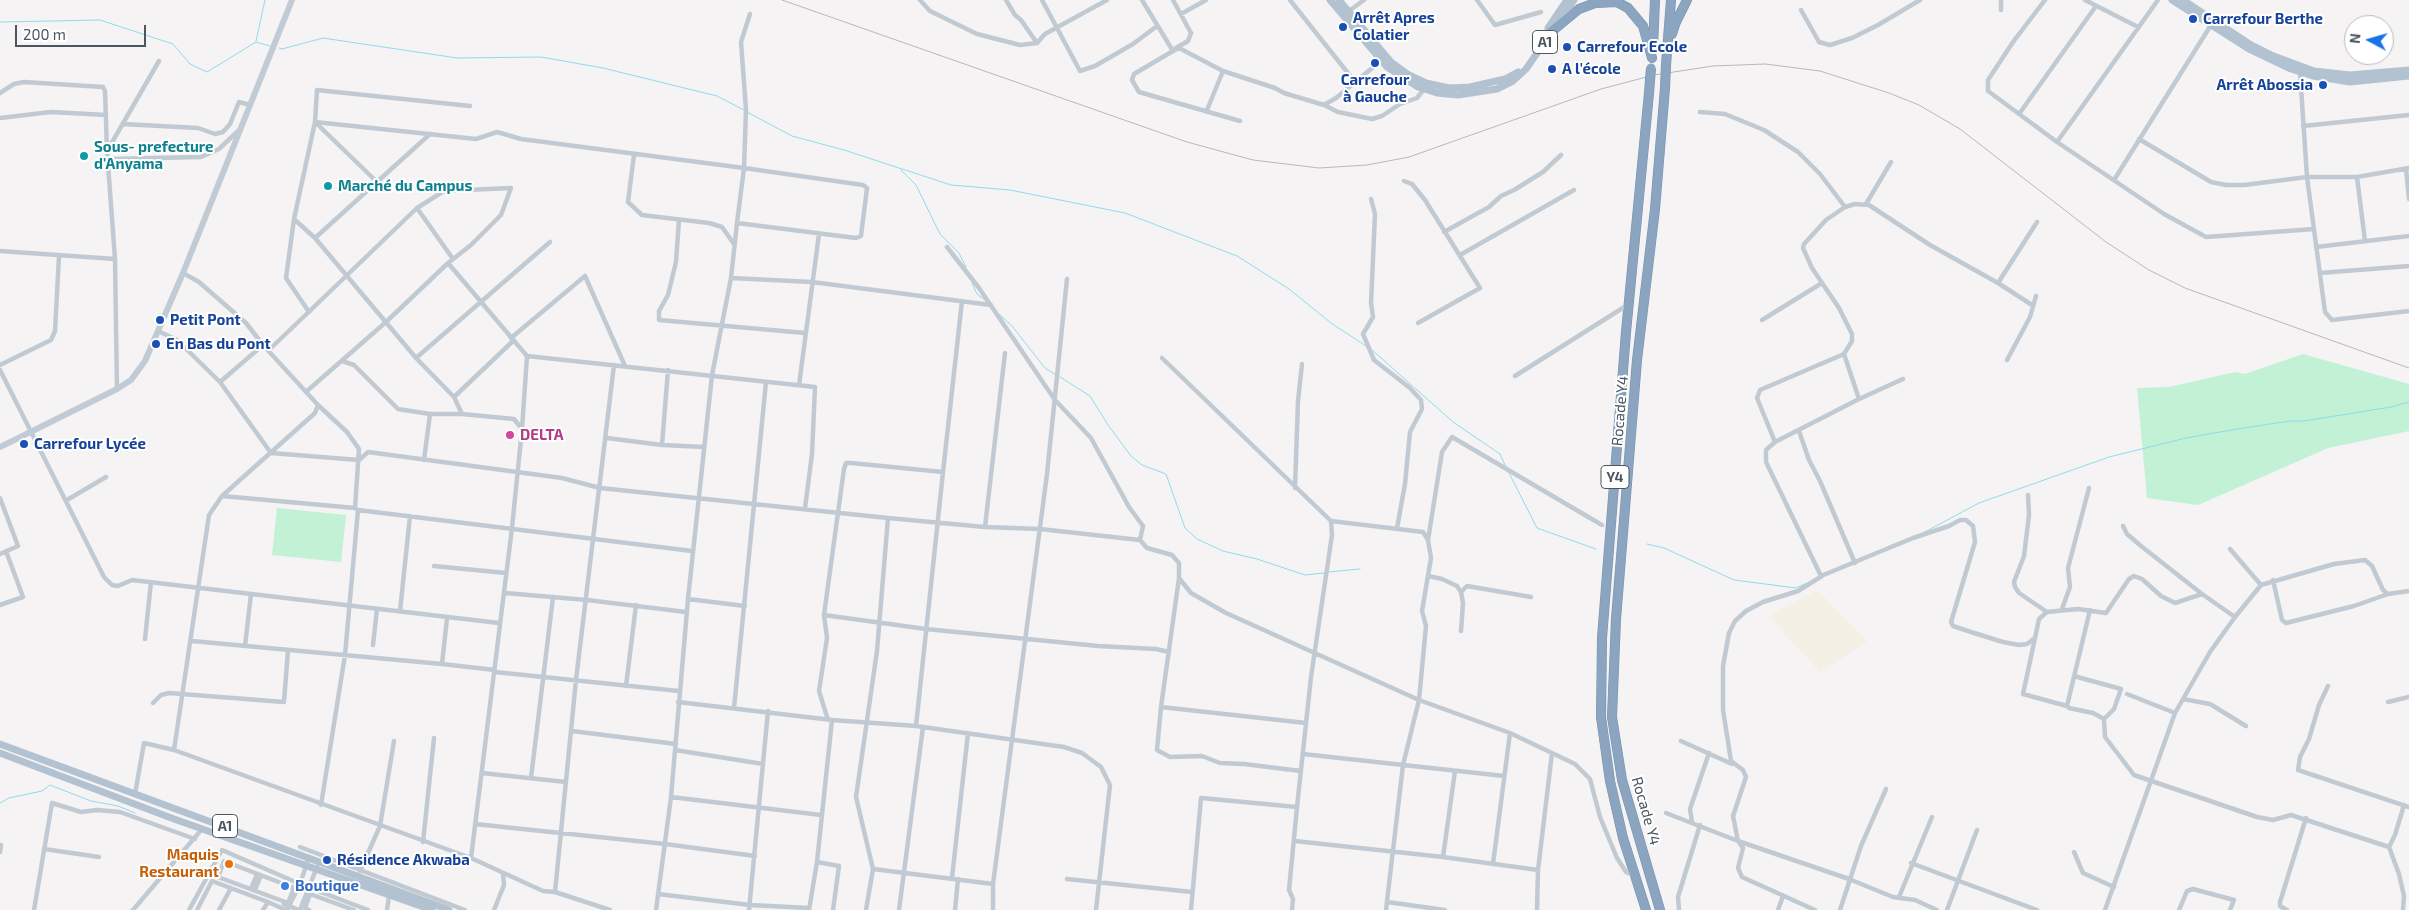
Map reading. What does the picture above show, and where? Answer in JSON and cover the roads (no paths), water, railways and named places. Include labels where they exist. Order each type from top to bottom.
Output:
[{"type":"highway","name":"Rocade Y4","points":[[1646,910],[1623,838],[1610,780],[1601,717],[1602,638],[1626,332],[1656,0]]},
{"type":"highway","name":"Rocade Y4","points":[[1660,910],[1622,780],[1612,717],[1616,619],[1638,360],[1655,209],[1670,0]]},
{"type":"highway","points":[[1667,54],[1676,22],[1687,0]]},
{"type":"highway","points":[[1551,32],[1579,9],[1595,3],[1617,2],[1628,8],[1643,26],[1652,58]]},
{"type":"main road","name":"A1","points":[[1330,0],[1398,75],[1424,89],[1437,93],[1458,95],[1481,92],[1508,85],[1526,69],[1574,0]]},
{"type":"main road","name":"A1","points":[[1339,0],[1383,59],[1409,75],[1439,87],[1470,87],[1514,75],[1528,60],[1567,0]]},
{"type":"main road","points":[[2172,0],[2269,61],[2300,72],[2350,82],[2409,76]]},
{"type":"main road","points":[[2183,0],[2251,45],[2271,55],[2314,71],[2350,75],[2409,70]]},
{"type":"main road","name":"A1","points":[[0,744],[309,857],[374,884],[450,910]]},
{"type":"main road","name":"A1","points":[[0,753],[202,829],[432,910]]},
{"type":"street","points":[[0,447],[117,389],[131,380],[145,361],[183,273],[292,0]]},
{"type":"street","points":[[920,0],[930,11],[985,37],[1008,40],[1020,45],[1036,43],[1057,27],[1107,0]]},
{"type":"street","points":[[1006,0],[1036,43]]},
{"type":"street","points":[[1042,0],[1077,68],[1082,71],[1133,44],[1157,26]]},
{"type":"street","points":[[1142,0],[1172,50]]},
{"type":"street","points":[[1173,0],[1191,36],[1186,43],[1134,74],[1132,80],[1137,90],[1147,96],[1207,110],[1240,121]]},
{"type":"street","points":[[1181,14],[1206,0]]},
{"type":"street","points":[[1290,0],[1356,82]]},
{"type":"street","points":[[1349,11],[1364,0]]},
{"type":"street","points":[[1477,0],[1495,25],[1541,12]]},
{"type":"street","points":[[1802,10],[1819,42],[1830,45],[1852,38],[1920,0]]},
{"type":"street","points":[[2001,0],[2001,10]]},
{"type":"street","points":[[2045,0],[2013,42],[1987,84],[1988,91],[2057,142],[2164,214],[2210,238],[2314,229]]},
{"type":"street","points":[[2085,0],[2138,27]]},
{"type":"street","points":[[2057,142],[2158,0]]},
{"type":"street","points":[[2019,114],[2096,6]]},
{"type":"street","points":[[656,910],[671,797],[686,612],[712,375],[723,327],[731,278],[744,168],[746,110],[741,42],[750,14]]},
{"type":"street","points":[[2114,180],[2211,25]]},
{"type":"street","points":[[1172,50],[1179,48],[1223,71],[1275,88],[1284,94],[1324,105],[1338,112],[1372,119],[1382,116],[1400,104],[1417,98],[1424,89]]},
{"type":"street","points":[[1324,105],[1336,98],[1383,59]]},
{"type":"street","points":[[108,151],[159,61]]},
{"type":"street","points":[[1207,110],[1223,71]]},
{"type":"street","points":[[2300,72],[2307,177],[2325,312],[2332,320],[2409,311]]},
{"type":"street","points":[[0,93],[14,84],[24,82],[103,87],[105,91],[114,259],[117,389]]},
{"type":"street","points":[[309,312],[286,278],[294,219],[315,122],[318,90],[470,106]]},
{"type":"street","points":[[123,124],[198,128],[215,134],[223,132],[230,124],[239,102],[250,105]]},
{"type":"street","points":[[0,118],[51,112],[106,115]]},
{"type":"street","points":[[1700,112],[1725,114],[1764,130],[1798,152],[1820,174],[1845,207]]},
{"type":"street","points":[[2303,126],[2409,115]]},
{"type":"street","points":[[315,122],[476,139],[497,132],[521,139],[634,156],[744,168],[863,185],[867,188],[861,236],[856,238],[737,224]]},
{"type":"street","points":[[315,122],[378,182]]},
{"type":"street","points":[[108,160],[201,157],[219,149],[240,130]]},
{"type":"street","points":[[315,238],[430,134]]},
{"type":"street","points":[[2139,139],[2211,182],[2244,185],[2307,177],[2357,177],[2407,169],[2409,199]]},
{"type":"street","points":[[1444,232],[1489,207],[1501,196],[1543,172],[1561,155]]},
{"type":"street","points":[[634,156],[628,202],[642,215],[709,223],[722,227],[735,244]]},
{"type":"street","points":[[1866,204],[1891,162]]},
{"type":"street","points":[[2357,177],[2365,241]]},
{"type":"street","points":[[1404,181],[1412,184],[1424,200],[1480,288],[1418,323]]},
{"type":"street","points":[[269,350],[417,208],[444,191],[511,188],[501,215],[471,245],[453,258],[386,322],[307,391]]},
{"type":"street","points":[[1460,255],[1574,190]]},
{"type":"street","points":[[1370,199],[1375,214],[1372,317],[1363,334],[1374,360],[1410,388],[1421,400],[1422,409],[1410,432],[1405,484],[1397,528]]},
{"type":"street","points":[[1775,442],[1757,398],[1760,390],[1844,354],[1852,341],[1852,334],[1804,252],[1804,244],[1826,220],[1845,207],[1855,204],[1866,204],[1930,245],[1998,283],[2032,305]]},
{"type":"street","points":[[417,208],[453,258]]},
{"type":"street","points":[[294,219],[315,238],[416,358],[454,397],[462,414]]},
{"type":"street","points":[[679,220],[676,262],[668,295],[659,311],[659,320],[805,333]]},
{"type":"street","points":[[1998,283],[2037,222]]},
{"type":"street","points":[[799,385],[819,234]]},
{"type":"street","points":[[2316,247],[2409,236]]},
{"type":"street","points":[[416,358],[550,242]]},
{"type":"street","points":[[947,247],[991,305],[1055,400],[1091,438],[1128,507],[1143,526],[1140,540]]},
{"type":"street","points":[[0,251],[114,259]]},
{"type":"street","points":[[0,364],[51,340],[55,331],[59,256]]},
{"type":"street","points":[[448,263],[527,356],[816,387],[812,454],[805,508]]},
{"type":"street","points":[[2320,273],[2409,266]]},
{"type":"street","points":[[183,273],[199,282],[246,322],[263,345],[318,405],[347,432],[358,449],[357,509],[350,606],[345,655],[322,805]]},
{"type":"street","points":[[454,397],[512,339],[585,276],[625,366]]},
{"type":"street","points":[[731,278],[812,282],[991,305]]},
{"type":"street","points":[[993,910],[993,884],[1040,529],[1067,279]]},
{"type":"street","points":[[1762,320],[1822,283]]},
{"type":"street","points":[[2007,360],[2030,317],[2036,296]]},
{"type":"street","points":[[916,726],[962,301]]},
{"type":"street","points":[[1515,376],[1630,304]]},
{"type":"street","points":[[158,331],[177,340],[220,382],[271,453],[359,460],[368,452],[562,478],[600,488],[753,502],[888,518],[937,521],[985,527],[1040,529],[1140,540],[1147,548],[1172,555],[1179,562],[1179,578],[1156,750],[1170,757],[1202,756],[1220,763],[1301,771]]},
{"type":"street","points":[[220,382],[263,345]]},
{"type":"street","points":[[985,527],[1005,353]]},
{"type":"street","points":[[1844,354],[1859,399]]},
{"type":"street","points":[[471,858],[495,671],[499,623],[505,593],[518,473],[527,356]]},
{"type":"street","points":[[1162,358],[1331,521],[1423,532],[1428,540]]},
{"type":"street","points":[[342,361],[354,365],[398,409],[430,414],[462,414],[514,419],[522,429]]},
{"type":"street","points":[[1295,488],[1298,401],[1302,364]]},
{"type":"street","points":[[555,892],[576,680],[607,438],[614,365]]},
{"type":"street","points":[[0,370],[67,500],[104,577],[112,585],[118,586],[132,580],[499,623]]},
{"type":"street","points":[[662,445],[668,370]]},
{"type":"street","points":[[1823,576],[1818,574],[1794,517],[1766,462],[1766,450],[1775,442],[1903,379]]},
{"type":"street","points":[[734,708],[766,382]]},
{"type":"street","points":[[174,750],[192,641],[209,515],[222,496],[314,414],[318,405]]},
{"type":"street","points":[[424,460],[430,414]]},
{"type":"street","points":[[1800,430],[1808,460],[1820,481],[1855,563]]},
{"type":"street","points":[[607,438],[662,445],[704,447]]},
{"type":"street","points":[[1386,910],[1404,765],[1419,700],[1426,626],[1422,611],[1431,558],[1428,540],[1442,452],[1452,438],[1602,525]]},
{"type":"street","points":[[658,894],[749,907],[809,909],[817,862],[830,720],[819,691],[827,638],[824,615],[846,463],[943,472]]},
{"type":"street","points":[[67,500],[106,477]]},
{"type":"street","points":[[2062,609],[2070,587],[2068,568],[2089,488]]},
{"type":"street","points":[[2028,495],[2029,515],[2024,556],[2014,582],[2019,593],[2047,612]]},
{"type":"street","points":[[222,496],[357,509],[692,551]]},
{"type":"street","points":[[0,498],[18,546],[0,554]]},
{"type":"street","points":[[400,611],[410,516]]},
{"type":"street","points":[[866,910],[873,869],[856,797],[877,651],[888,518]]},
{"type":"street","points":[[1814,910],[1742,877],[1738,868],[1743,848],[1738,841],[1733,816],[1746,777],[1743,770],[1731,761],[1723,710],[1723,666],[1728,633],[1735,622],[1746,611],[1763,602],[1798,591],[1823,576],[1913,538],[1949,526],[1960,520],[1966,520],[1973,526],[1975,542],[1954,613],[1953,626],[2019,645],[2027,644],[2035,638]]},
{"type":"street","points":[[1292,910],[1293,899],[1290,890],[1297,807],[1306,723],[1332,535],[1331,521]]},
{"type":"street","points":[[2123,526],[2127,534],[2141,546],[2202,594],[2235,617]]},
{"type":"street","points":[[2230,549],[2261,585]]},
{"type":"street","points":[[0,605],[24,597],[6,551]]},
{"type":"street","points":[[2105,910],[2175,713],[2210,652],[2261,585],[2341,562],[2365,560],[2372,566],[2383,590],[2388,594]]},
{"type":"street","points":[[434,566],[506,572]]},
{"type":"street","points":[[1428,576],[1442,579],[1457,586],[1461,592],[1463,603],[1461,631]]},
{"type":"street","points":[[2104,719],[2093,713],[2023,694],[2039,619],[2047,612],[2062,609],[2090,610],[2106,613],[2129,579],[2134,576],[2142,579],[2161,596],[2175,603],[2202,594]]},
{"type":"street","points":[[1179,578],[1191,593],[1226,613],[1419,700],[1510,733],[1575,764],[1588,775],[1609,841],[1626,872],[1636,876]]},
{"type":"street","points":[[2273,580],[2278,610],[2282,620],[2286,623],[2354,606],[2388,594],[2409,591]]},
{"type":"street","points":[[145,639],[151,582]]},
{"type":"street","points":[[1461,592],[1467,586],[1531,597]]},
{"type":"street","points":[[505,593],[636,605],[686,612]]},
{"type":"street","points":[[245,646],[251,594]]},
{"type":"street","points":[[531,778],[553,597]]},
{"type":"street","points":[[688,599],[745,606]]},
{"type":"street","points":[[626,686],[636,605]]},
{"type":"street","points":[[373,645],[377,608]]},
{"type":"street","points":[[2067,706],[2090,610]]},
{"type":"street","points":[[824,615],[926,629],[1098,646],[1156,649],[1169,652]]},
{"type":"street","points":[[442,664],[447,618]]},
{"type":"street","points":[[192,641],[442,664],[679,691]]},
{"type":"street","points":[[153,703],[161,695],[168,693],[284,702],[288,650]]},
{"type":"street","points":[[2074,676],[2120,689],[2114,709],[2104,719],[2105,737],[2134,775],[2256,817],[2273,820],[2291,815],[2306,818],[2389,847]]},
{"type":"street","points":[[2328,686],[2319,706],[2309,739],[2300,757],[2298,770],[2407,806],[2389,847],[2403,888],[2403,910]]},
{"type":"street","points":[[2127,694],[2175,713]]},
{"type":"street","points":[[2388,702],[2409,696]]},
{"type":"street","points":[[2183,699],[2210,704],[2246,726]]},
{"type":"street","points":[[678,702],[768,711],[830,720],[916,726],[1064,747],[1082,753],[1100,767],[1110,785],[1096,910]]},
{"type":"street","points":[[1161,707],[1306,723]]},
{"type":"street","points":[[749,907],[768,711]]},
{"type":"street","points":[[899,910],[902,873],[923,727]]},
{"type":"street","points":[[572,731],[676,744]]},
{"type":"street","points":[[952,878],[968,733]]},
{"type":"street","points":[[1493,864],[1510,733]]},
{"type":"street","points":[[423,842],[434,738]]},
{"type":"street","points":[[360,871],[380,826],[394,741]]},
{"type":"street","points":[[1681,741],[1738,766]]},
{"type":"street","points":[[135,794],[144,743],[174,750],[471,858],[543,891],[555,892],[610,910]]},
{"type":"street","points":[[675,750],[763,764]]},
{"type":"street","points":[[1537,910],[1538,870],[1552,753]]},
{"type":"street","points":[[1692,822],[1690,809],[1709,753]]},
{"type":"street","points":[[1303,754],[1504,776]]},
{"type":"street","points":[[1444,857],[1455,771]]},
{"type":"street","points":[[482,773],[566,782]]},
{"type":"street","points":[[1840,910],[1849,879],[1886,789]]},
{"type":"street","points":[[671,797],[821,815]]},
{"type":"street","points":[[1191,910],[1201,798],[1297,807]]},
{"type":"street","points":[[34,910],[52,803],[81,812],[97,810],[120,812],[195,839]]},
{"type":"street","points":[[1666,813],[1738,841],[1849,879],[1865,887],[1915,900],[1937,910]]},
{"type":"street","points":[[1899,897],[1911,863],[1932,817]]},
{"type":"street","points":[[2286,910],[2280,906],[2280,902],[2306,818]]},
{"type":"street","points":[[475,824],[562,832],[755,856]]},
{"type":"street","points":[[1680,910],[1678,897],[1700,826]]},
{"type":"street","points":[[133,910],[202,829]]},
{"type":"street","points":[[1947,910],[1977,830]]},
{"type":"street","points":[[1295,841],[1444,857],[1538,870]]},
{"type":"street","points":[[0,852],[1,845]]},
{"type":"street","points":[[300,848],[465,910]]},
{"type":"street","points":[[44,849],[99,857]]},
{"type":"street","points":[[190,910],[222,850],[300,884],[368,910]]},
{"type":"street","points":[[2074,852],[2083,873],[2114,887]]},
{"type":"street","points":[[287,909],[300,884],[309,857]]},
{"type":"street","points":[[224,861],[294,888],[288,903],[253,890],[218,877],[224,861]]},
{"type":"street","points":[[197,910],[212,881],[287,909],[299,910],[319,861]]},
{"type":"street","points":[[817,862],[839,866],[833,910]]},
{"type":"street","points":[[1911,863],[2036,910]]},
{"type":"street","points":[[873,869],[993,884]]},
{"type":"street","points":[[253,890],[259,874]]},
{"type":"street","points":[[494,910],[504,885],[503,874]]},
{"type":"street","points":[[217,879],[287,909]]},
{"type":"street","points":[[955,910],[958,879]]},
{"type":"street","points":[[1067,879],[1100,884],[1192,892]]},
{"type":"street","points":[[226,910],[218,909],[231,888]]},
{"type":"street","points":[[2179,910],[2187,891],[2193,888],[2234,900],[2230,910]]},
{"type":"street","points":[[309,910],[305,908],[310,894],[348,909]]},
{"type":"street","points":[[387,910],[388,896]]},
{"type":"street","points":[[1778,910],[1783,896]]},
{"type":"street","points":[[1387,902],[1445,910]]},
{"type":"street","points":[[264,910],[271,903]]},
{"type":"street","points":[[270,910],[271,903]]},
{"type":"waterway","points":[[256,41],[265,0]]},
{"type":"waterway","points":[[0,22],[100,20],[173,44],[190,64],[207,72],[256,42],[270,46]]},
{"type":"waterway","points":[[279,48],[282,49],[323,38],[457,58],[541,57],[603,68],[717,96],[744,110]]},
{"type":"waterway","points":[[747,112],[792,136],[844,150],[951,185],[1010,190],[1125,213],[1237,256],[1289,289],[1331,323],[1366,346]]},
{"type":"waterway","points":[[901,170],[916,185],[940,234],[959,253],[966,267]]},
{"type":"waterway","points":[[972,283],[977,294],[986,301]]},
{"type":"waterway","points":[[999,314],[1012,326],[1045,368],[1056,375]]},
{"type":"waterway","points":[[1371,349],[1453,422],[1500,454],[1506,467]]},
{"type":"waterway","points":[[1060,377],[1090,396],[1131,456],[1142,465],[1166,474],[1185,528],[1197,539],[1223,551],[1257,559],[1305,575],[1324,573]]},
{"type":"waterway","points":[[1923,533],[1979,503],[2109,457],[2186,438],[2391,407],[2409,402]]},
{"type":"waterway","points":[[1509,473],[1537,528],[1596,549]]},
{"type":"waterway","points":[[1647,544],[1664,548],[1734,580],[1796,588],[1807,583]]},
{"type":"waterway","points":[[1328,572],[1360,569]]},
{"type":"waterway","points":[[0,803],[9,798],[42,791],[50,785],[91,801],[118,806],[135,813]]},
{"type":"railway","points":[[782,0],[1187,142],[1253,160],[1319,168],[1367,165],[1409,157],[1601,89],[1654,75],[1713,66],[1765,64],[1820,71],[1889,93],[1919,105],[1960,129],[2106,242],[2149,270],[2185,288],[2409,368]]},
{"type":"place","name":"Carrefour Berthe","points":[[2193,19]]},
{"type":"place","name":"Arrêt Apres Colatier","points":[[1343,27]]},
{"type":"place","name":"Carrefour Ecole","points":[[1567,47]]},
{"type":"place","name":"Carrefour à Gauche","points":[[1375,63]]},
{"type":"place","name":"A l'école","points":[[1552,69]]},
{"type":"place","name":"Arrêt Abossia","points":[[2323,85]]},
{"type":"place","name":"Sous- prefecture d'Anyama","points":[[84,156]]},
{"type":"place","name":"Marché du Campus","points":[[328,186]]},
{"type":"place","name":"Petit Pont","points":[[160,320]]},
{"type":"place","name":"En Bas du Pont","points":[[156,344]]},
{"type":"place","name":"DELTA","points":[[510,435]]},
{"type":"place","name":"Carrefour Lycée","points":[[24,444]]},
{"type":"place","name":"Résidence Akwaba","points":[[327,860]]},
{"type":"place","name":"Maquis Restaurant","points":[[229,864]]},
{"type":"place","name":"Boutique","points":[[285,886]]}]
